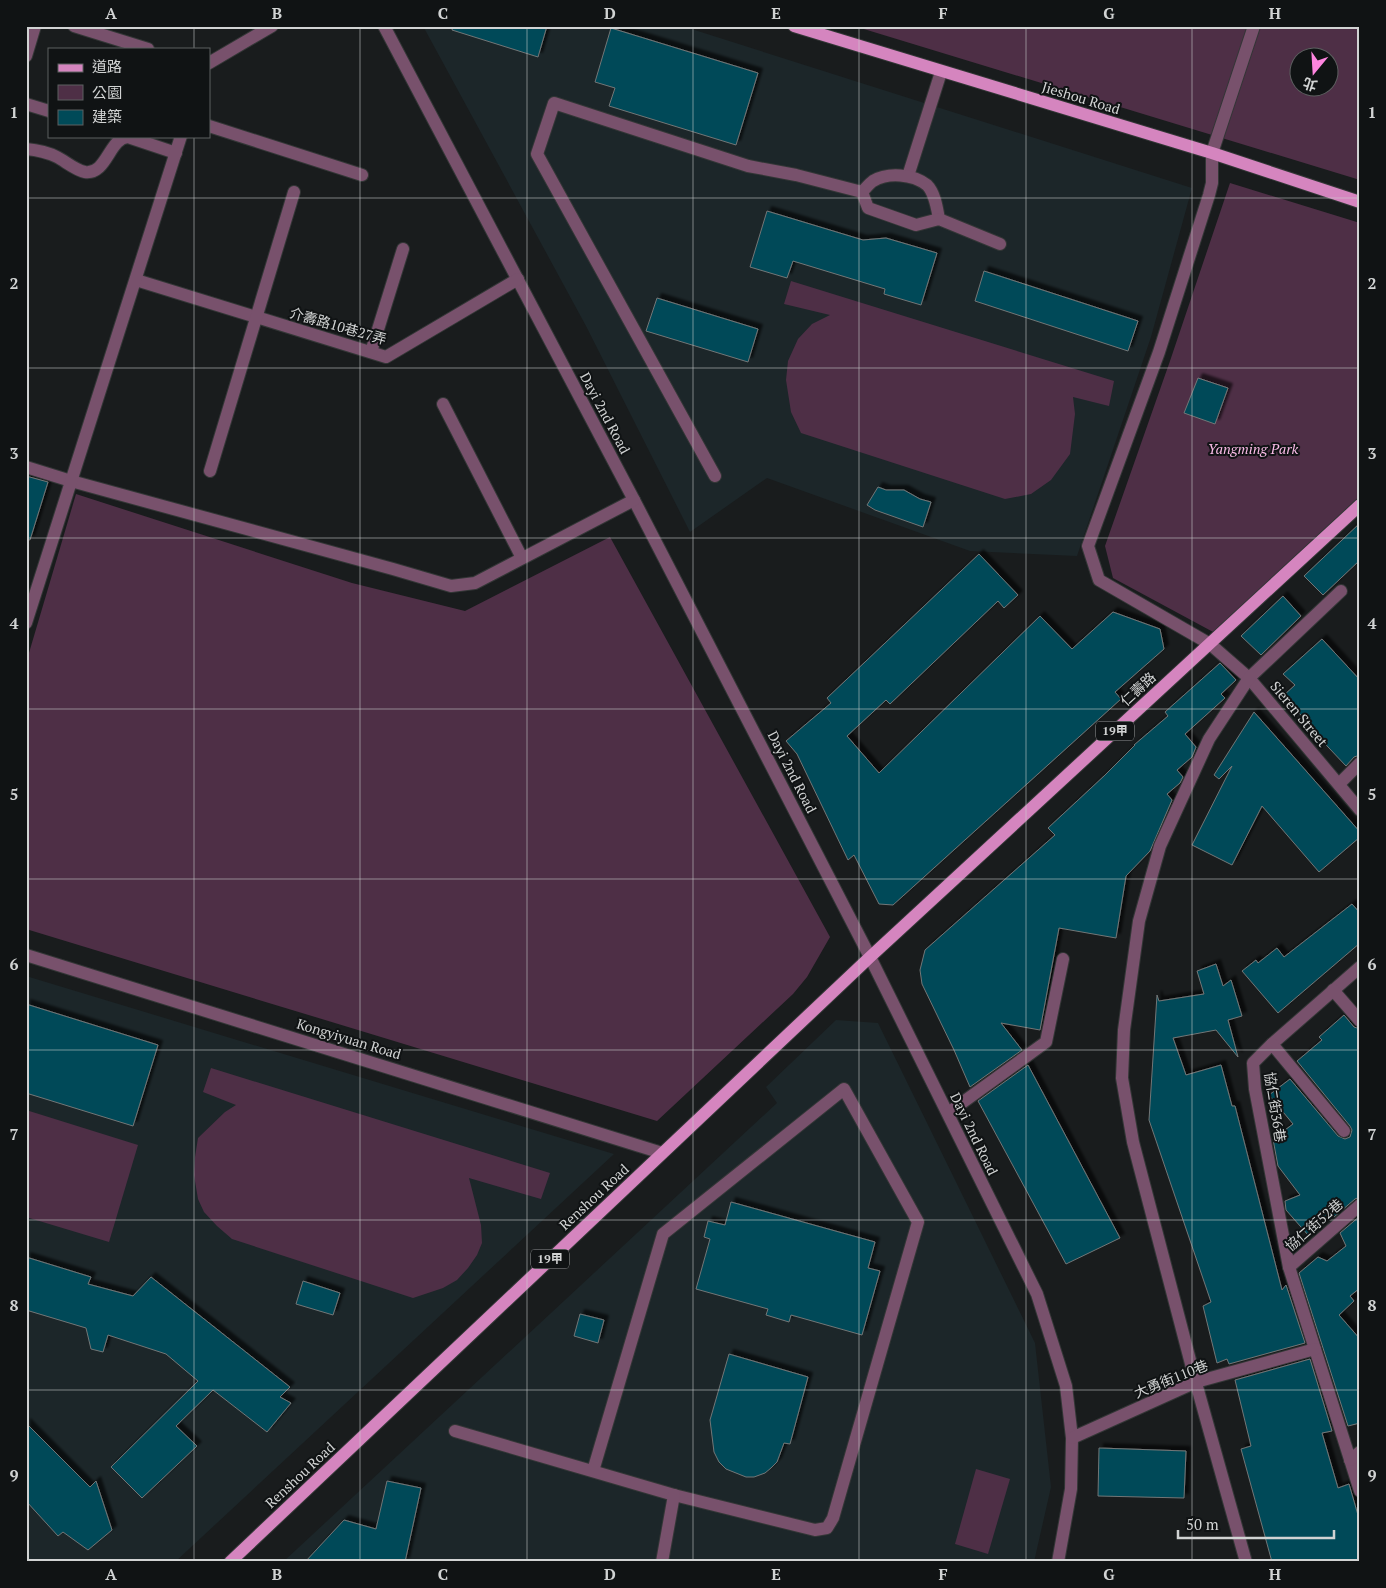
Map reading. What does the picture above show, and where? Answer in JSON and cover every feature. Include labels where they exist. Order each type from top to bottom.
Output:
[{"type":"main road","name":"Jieshou Road","points":[[794,26],[1212,153],[1360,202]]},
{"type":"main road","name":"仁壽路","points":[[870,957],[1360,505]]},
{"type":"main road","name":"Renshou Road","points":[[230,1562],[870,957]]},
{"type":"street","points":[[26,56],[35,26]]},
{"type":"street","points":[[74,26],[145,48]]},
{"type":"street","points":[[210,62],[272,26]]},
{"type":"street","name":"Dayi 2nd Road","points":[[384,26],[634,500],[870,957],[1037,1294],[1066,1386],[1072,1438],[1071,1489],[1058,1562]]},
{"type":"street","name":"Sieren Street","points":[[1254,26],[1212,153],[1212,183],[1209,195],[1159,352],[1088,546],[1099,580],[1210,644],[1249,678],[1360,810]]},
{"type":"street","points":[[908,176],[941,72]]},
{"type":"street","points":[[715,476],[538,154],[554,103],[748,166],[796,175],[862,192]]},
{"type":"street","points":[[26,104],[48,111]]},
{"type":"street","points":[[210,126],[362,175]]},
{"type":"street","points":[[26,149],[54,156],[85,172],[95,170],[102,164],[121,138]]},
{"type":"street","points":[[134,138],[176,152]]},
{"type":"street","points":[[26,623],[180,138]]},
{"type":"street","points":[[862,192],[873,181],[888,176],[908,176],[927,186],[937,204],[939,218]]},
{"type":"street","points":[[210,470],[294,192]]},
{"type":"street","points":[[862,192],[868,208],[916,225],[939,218],[1000,244]]},
{"type":"street","points":[[371,352],[403,249]]},
{"type":"street","name":"介壽路10巷27弄","points":[[136,280],[386,357],[518,279]]},
{"type":"street","points":[[443,404],[522,558]]},
{"type":"street","points":[[26,467],[451,586],[475,583],[634,500]]},
{"type":"street","points":[[1246,1562],[1196,1382],[1133,1142],[1122,1078],[1124,1030],[1139,921],[1160,846],[1209,739],[1249,678],[1341,591]]},
{"type":"street","points":[[1338,784],[1360,763]]},
{"type":"street","name":"Kongyiyuan Road","points":[[26,954],[662,1153]]},
{"type":"street","points":[[948,1113],[1046,1042],[1063,959]]},
{"type":"street","name":"協仁街36巷","points":[[1360,967],[1253,1063],[1255,1090],[1289,1266],[1315,1349],[1355,1456],[1360,1491]]},
{"type":"street","points":[[1333,990],[1360,1021]]},
{"type":"street","points":[[1272,1044],[1344,1131]]},
{"type":"street","points":[[454,1431],[674,1495],[815,1530],[827,1528],[833,1518],[918,1222],[844,1089],[663,1234],[593,1471]]},
{"type":"street","name":"協仁街52巷","points":[[1289,1266],[1360,1205]]},
{"type":"street","name":"大勇街110巷","points":[[1072,1438],[1196,1382],[1315,1349]]},
{"type":"street","points":[[662,1562],[674,1495]]},
{"type":"shaded area","points":[[423,26],[682,26],[1192,188],[1151,337],[1077,556],[970,551],[767,478],[690,532],[586,326]]},
{"type":"shaded area","points":[[26,976],[614,1154],[175,1562],[26,1562]]},
{"type":"shaded area","points":[[836,1020],[878,1023],[1035,1343],[1051,1487],[1034,1562],[283,1562],[777,1103],[766,1087]]},
{"type":"green space","points":[[854,26],[1360,26],[1360,180]]},
{"type":"green space","name":"Yangming Park","points":[[1230,183],[1360,223],[1360,496],[1215,633],[1113,578],[1105,546]]},
{"type":"green space","points":[[791,281],[1114,381],[1109,406],[1073,397],[1075,414],[1070,454],[1051,480],[1031,494],[1005,499],[801,433],[791,412],[786,380],[788,361],[798,339],[812,324],[830,315],[784,304]]},
{"type":"green space","points":[[76,494],[352,583],[465,611],[610,537],[830,937],[807,977],[793,994],[657,1121],[26,929],[26,663]]},
{"type":"green space","points":[[211,1068],[550,1173],[541,1199],[469,1178],[481,1225],[482,1243],[477,1255],[457,1280],[443,1288],[413,1298],[232,1239],[204,1212],[198,1199],[194,1175],[198,1138],[225,1112],[236,1105],[203,1092]]},
{"type":"green space","points":[[26,1110],[138,1145],[109,1242],[26,1217]]},
{"type":"green space","points":[[976,1469],[1010,1479],[988,1554],[955,1544]]},
{"type":"building","points":[[453,26],[547,26],[538,57],[452,30]]},
{"type":"building","points":[[611,28],[758,73],[736,145],[609,106],[615,88],[595,82]]},
{"type":"building","points":[[767,211],[863,240],[886,238],[937,253],[921,305],[884,294],[885,289],[793,261],[787,278],[750,267]]},
{"type":"building","points":[[984,271],[1138,321],[1128,351],[975,301]]},
{"type":"building","points":[[657,298],[758,329],[748,362],[646,331]]},
{"type":"building","points":[[1198,378],[1228,388],[1215,424],[1184,413]]},
{"type":"building","points":[[26,476],[48,482],[30,540],[26,539]]},
{"type":"building","points":[[878,487],[886,490],[904,490],[920,499],[931,502],[923,527],[875,510],[867,505]]},
{"type":"building","points":[[1360,523],[1360,560],[1323,595],[1304,576]]},
{"type":"building","points":[[979,554],[1018,595],[1004,608],[998,601],[890,704],[886,700],[847,736],[879,773],[1040,616],[1072,649],[1113,612],[1160,629],[1164,649],[1115,692],[1121,699],[893,905],[879,904],[854,855],[848,860],[797,754],[786,741],[831,703],[827,698]]},
{"type":"building","points":[[1283,596],[1301,616],[1261,655],[1241,636]]},
{"type":"building","points":[[1322,639],[1360,680],[1360,755],[1354,757],[1346,766],[1283,696],[1295,685],[1283,674]]},
{"type":"building","points":[[1220,663],[1236,680],[1221,694],[1225,698],[1185,734],[1196,747],[1192,757],[1177,770],[1183,777],[1180,783],[1167,794],[1172,800],[1150,851],[1126,876],[1116,938],[1059,928],[1040,1030],[1001,1023],[1022,1050],[970,1087],[922,984],[920,970],[925,950],[1055,835],[1048,828],[1134,745],[1168,716],[1165,712]]},
{"type":"building","points":[[1254,712],[1360,832],[1360,837],[1319,872],[1262,806],[1232,865],[1192,845],[1232,766],[1219,779],[1214,775]]},
{"type":"building","points":[[1352,904],[1360,913],[1360,943],[1278,1013],[1242,971],[1256,960],[1258,963],[1277,948],[1284,957]]},
{"type":"building","points":[[1216,964],[1223,986],[1231,980],[1242,1016],[1228,1020],[1238,1057],[1216,1030],[1173,1038],[1186,1075],[1221,1065],[1232,1106],[1235,1106],[1282,1290],[1286,1285],[1305,1343],[1229,1364],[1227,1359],[1217,1363],[1203,1306],[1211,1302],[1149,1120],[1157,995],[1159,1001],[1204,994],[1197,971]]},
{"type":"building","points":[[26,1004],[158,1045],[133,1126],[26,1093]]},
{"type":"building","points":[[1344,1015],[1354,1027],[1360,1029],[1360,1197],[1334,1217],[1333,1214],[1308,1235],[1286,1210],[1285,1201],[1300,1195],[1278,1166],[1273,1139],[1293,1124],[1269,1095],[1290,1079],[1338,1136],[1345,1139],[1350,1137],[1352,1130],[1350,1126],[1297,1061],[1322,1040],[1319,1037]]},
{"type":"building","points":[[1028,1065],[1120,1238],[1066,1264],[978,1101]]},
{"type":"building","points":[[731,1202],[875,1242],[868,1268],[880,1271],[862,1335],[791,1315],[789,1322],[766,1315],[768,1309],[696,1289],[710,1239],[704,1237],[708,1221],[725,1225]]},
{"type":"building","points":[[1360,1216],[1360,1288],[1350,1296],[1354,1301],[1339,1315],[1360,1339],[1360,1423],[1348,1426],[1299,1273],[1318,1257],[1327,1261],[1346,1246],[1340,1233]]},
{"type":"building","points":[[26,1257],[91,1277],[88,1284],[133,1296],[151,1277],[290,1387],[280,1397],[291,1403],[267,1432],[213,1390],[176,1426],[197,1446],[142,1498],[111,1467],[198,1381],[166,1354],[108,1335],[103,1352],[91,1349],[86,1328],[26,1310]]},
{"type":"building","points":[[303,1281],[340,1293],[333,1315],[296,1304]]},
{"type":"building","points":[[580,1314],[604,1320],[598,1343],[574,1336]]},
{"type":"building","points":[[729,1354],[808,1377],[790,1444],[784,1443],[777,1462],[771,1468],[765,1473],[754,1477],[746,1477],[726,1469],[719,1462],[714,1452],[710,1420]]},
{"type":"building","points":[[1310,1359],[1332,1431],[1322,1433],[1338,1488],[1349,1484],[1360,1522],[1360,1562],[1272,1562],[1241,1449],[1251,1446],[1235,1380]]},
{"type":"building","points":[[26,1423],[90,1487],[96,1481],[112,1530],[88,1550],[63,1532],[58,1536],[26,1501]]},
{"type":"building","points":[[1099,1448],[1186,1451],[1184,1498],[1098,1496]]},
{"type":"building","points":[[387,1481],[421,1488],[405,1562],[305,1562],[344,1520],[376,1529]]}]
